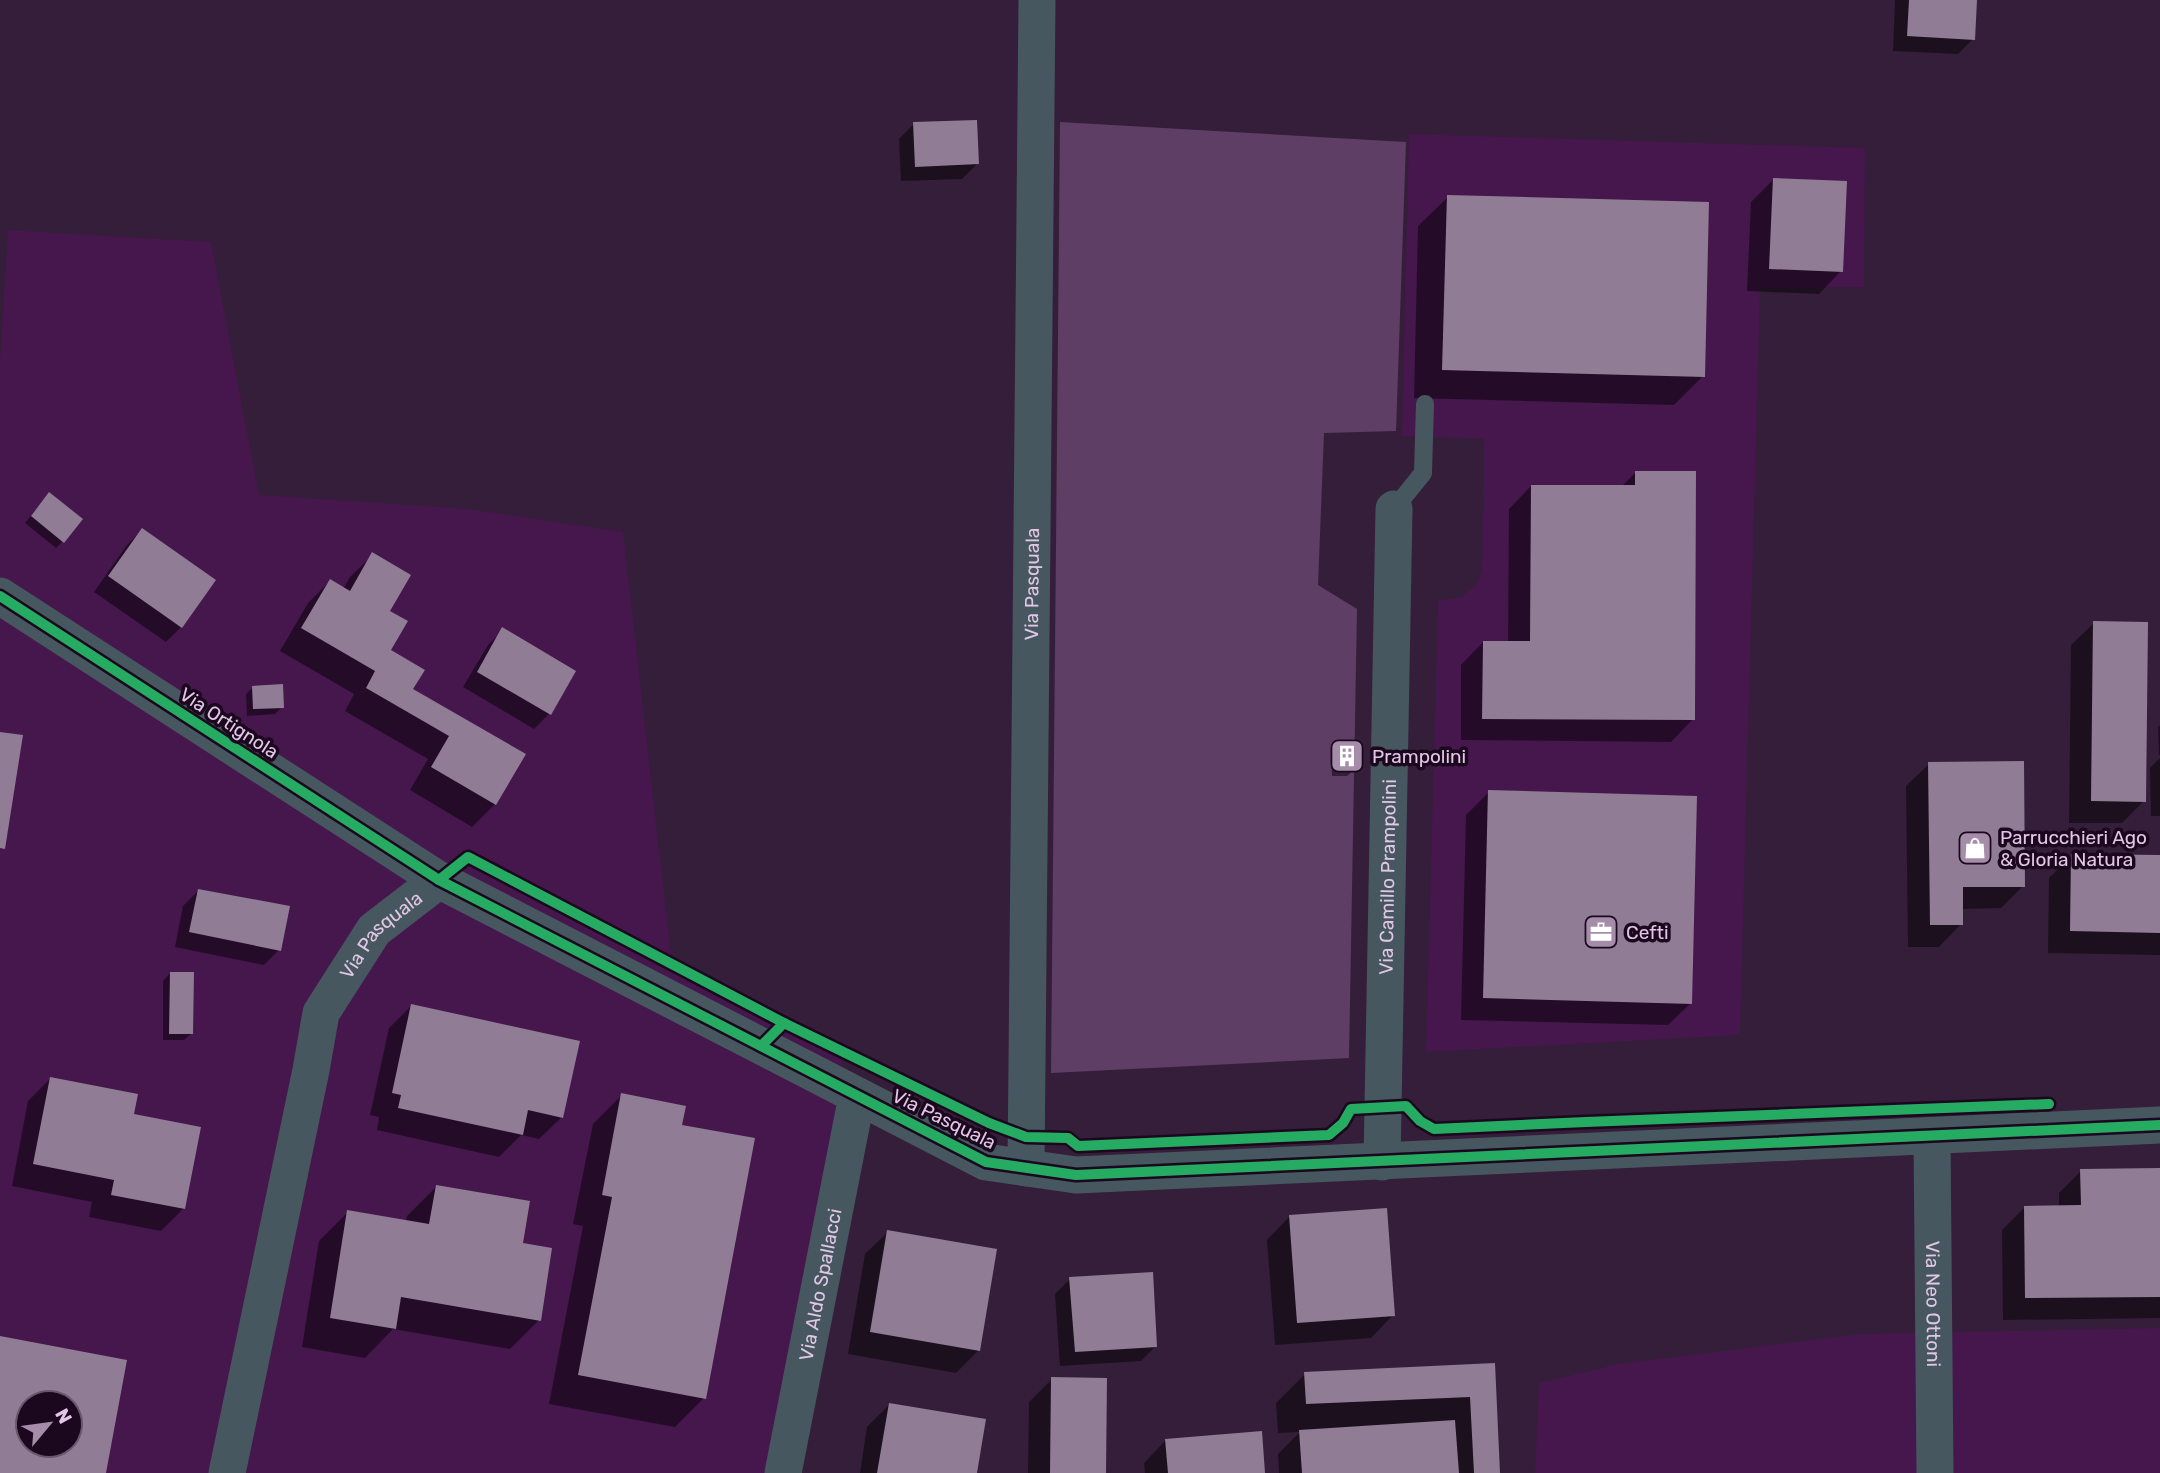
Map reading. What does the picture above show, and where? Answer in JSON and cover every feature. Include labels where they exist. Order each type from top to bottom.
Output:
[{"type":"street","name":"Via Pasquala","points":[[1026,1168],[1037,0]]},
{"type":"street","name":"Via Camillo Prampolini","points":[[1382,1162],[1394,509]]},
{"type":"street","name":"Via Ortignola","points":[[0,596],[439,880]]},
{"type":"street","name":"Via Pasquala","points":[[227,1473],[321,1013],[374,930],[439,880],[986,1162],[1026,1168],[1076,1175],[2160,1125]]},
{"type":"street","name":"Via Aldo Spallacci","points":[[783,1473],[857,1096]]},
{"type":"street","name":"Via Neo Ottoni","points":[[1932,1136],[1935,1473]]},
{"type":"lane","points":[[1394,509],[1423,473],[1425,404]]},
{"type":"shaded area","points":[[1060,122],[1406,142],[1396,431],[1324,433],[1318,585],[1357,609],[1349,1058],[1051,1073]]},
{"type":"shaded area","points":[[1409,134],[1865,148],[1864,287],[1760,288],[1740,1035],[1426,1052],[1438,601],[1461,597],[1476,586],[1482,571],[1484,439],[1402,436]]},
{"type":"shaded area","points":[[8,230],[211,242],[259,495],[469,509],[623,532],[671,955],[844,1045],[787,1473],[0,1473],[0,362]]},
{"type":"shaded area","points":[[2160,1328],[2160,1473],[1535,1473],[1539,1383],[1618,1364],[1860,1334]]},
{"type":"building","points":[[1909,0],[1977,0],[1975,40],[1907,36]]},
{"type":"building","points":[[977,120],[979,164],[915,167],[913,122]]},
{"type":"building","points":[[1773,178],[1847,181],[1843,272],[1769,269]]},
{"type":"building","points":[[1447,195],[1709,202],[1705,377],[1442,370]]},
{"type":"building","points":[[1635,471],[1696,471],[1695,720],[1482,719],[1483,641],[1530,641],[1531,485],[1635,485]]},
{"type":"building","points":[[49,492],[83,519],[64,543],[31,516]]},
{"type":"building","points":[[142,528],[216,580],[182,628],[108,576]]},
{"type":"building","points":[[372,552],[411,575],[390,611],[408,621],[391,650],[425,670],[413,689],[526,754],[496,805],[431,767],[449,736],[366,688],[375,671],[301,628],[330,579],[350,591]]},
{"type":"building","points":[[2093,621],[2148,622],[2146,802],[2091,801]]},
{"type":"building","points":[[502,627],[576,671],[551,715],[477,672]]},
{"type":"building","points":[[283,684],[284,708],[253,709],[252,686]]},
{"type":"building","points":[[0,732],[23,735],[5,849],[0,848]]},
{"type":"building","name":"Prampolini","points":[[1338,743],[1357,743],[1356,769],[1338,769]]},
{"type":"building","points":[[2024,761],[2025,887],[1963,887],[1963,925],[1930,925],[1928,762]]},
{"type":"building","points":[[1488,790],[1697,796],[1692,1004],[1483,998]]},
{"type":"building","points":[[2071,854],[2160,855],[2160,933],[2070,931]]},
{"type":"building","points":[[198,889],[290,906],[281,951],[189,932]]},
{"type":"building","points":[[170,972],[194,972],[193,1034],[169,1034]]},
{"type":"building","points":[[411,1004],[580,1041],[563,1118],[528,1110],[523,1135],[398,1108],[401,1095],[392,1093]]},
{"type":"building","points":[[50,1077],[138,1094],[134,1114],[201,1127],[185,1209],[111,1195],[114,1180],[33,1164]]},
{"type":"building","points":[[621,1093],[686,1106],[682,1125],[755,1138],[706,1399],[578,1375],[612,1197],[602,1195]]},
{"type":"building","points":[[2160,1168],[2160,1297],[2025,1298],[2024,1206],[2081,1205],[2080,1169]]},
{"type":"building","points":[[436,1185],[530,1201],[523,1243],[552,1248],[541,1321],[401,1297],[396,1329],[330,1318],[347,1210],[429,1224]]},
{"type":"building","points":[[1387,1208],[1395,1316],[1297,1323],[1289,1215]]},
{"type":"building","points":[[887,1230],[997,1249],[980,1351],[870,1332]]},
{"type":"building","points":[[1153,1272],[1157,1347],[1075,1352],[1069,1277]]},
{"type":"building","points":[[0,1336],[127,1360],[106,1473],[0,1473]]},
{"type":"building","points":[[1495,1363],[1500,1473],[1474,1473],[1470,1397],[1306,1404],[1304,1372]]},
{"type":"building","points":[[1051,1377],[1107,1378],[1106,1473],[1050,1473]]},
{"type":"building","points":[[889,1403],[986,1419],[977,1473],[877,1473]]},
{"type":"building","points":[[1455,1420],[1459,1473],[1302,1473],[1299,1430]]},
{"type":"building","points":[[1262,1431],[1265,1473],[1168,1473],[1165,1439]]},
{"type":"cycle path","points":[[0,596],[439,880],[986,1162],[1076,1175],[2160,1125]]},
{"type":"cycle path","points":[[439,880],[468,857],[784,1023]]},
{"type":"cycle path","points":[[761,1046],[784,1023],[989,1123],[1026,1137],[1068,1138],[1078,1146],[1329,1135],[1343,1123],[1351,1109],[1406,1106],[1420,1121],[1434,1129],[2049,1104]]},
{"type":"place","name":"Prampolini","points":[[1347,756]]},
{"type":"place","name":"Parrucchieri Ago & Gloria Natura","points":[[1975,848]]},
{"type":"place","name":"Cefti","points":[[1601,932]]}]
